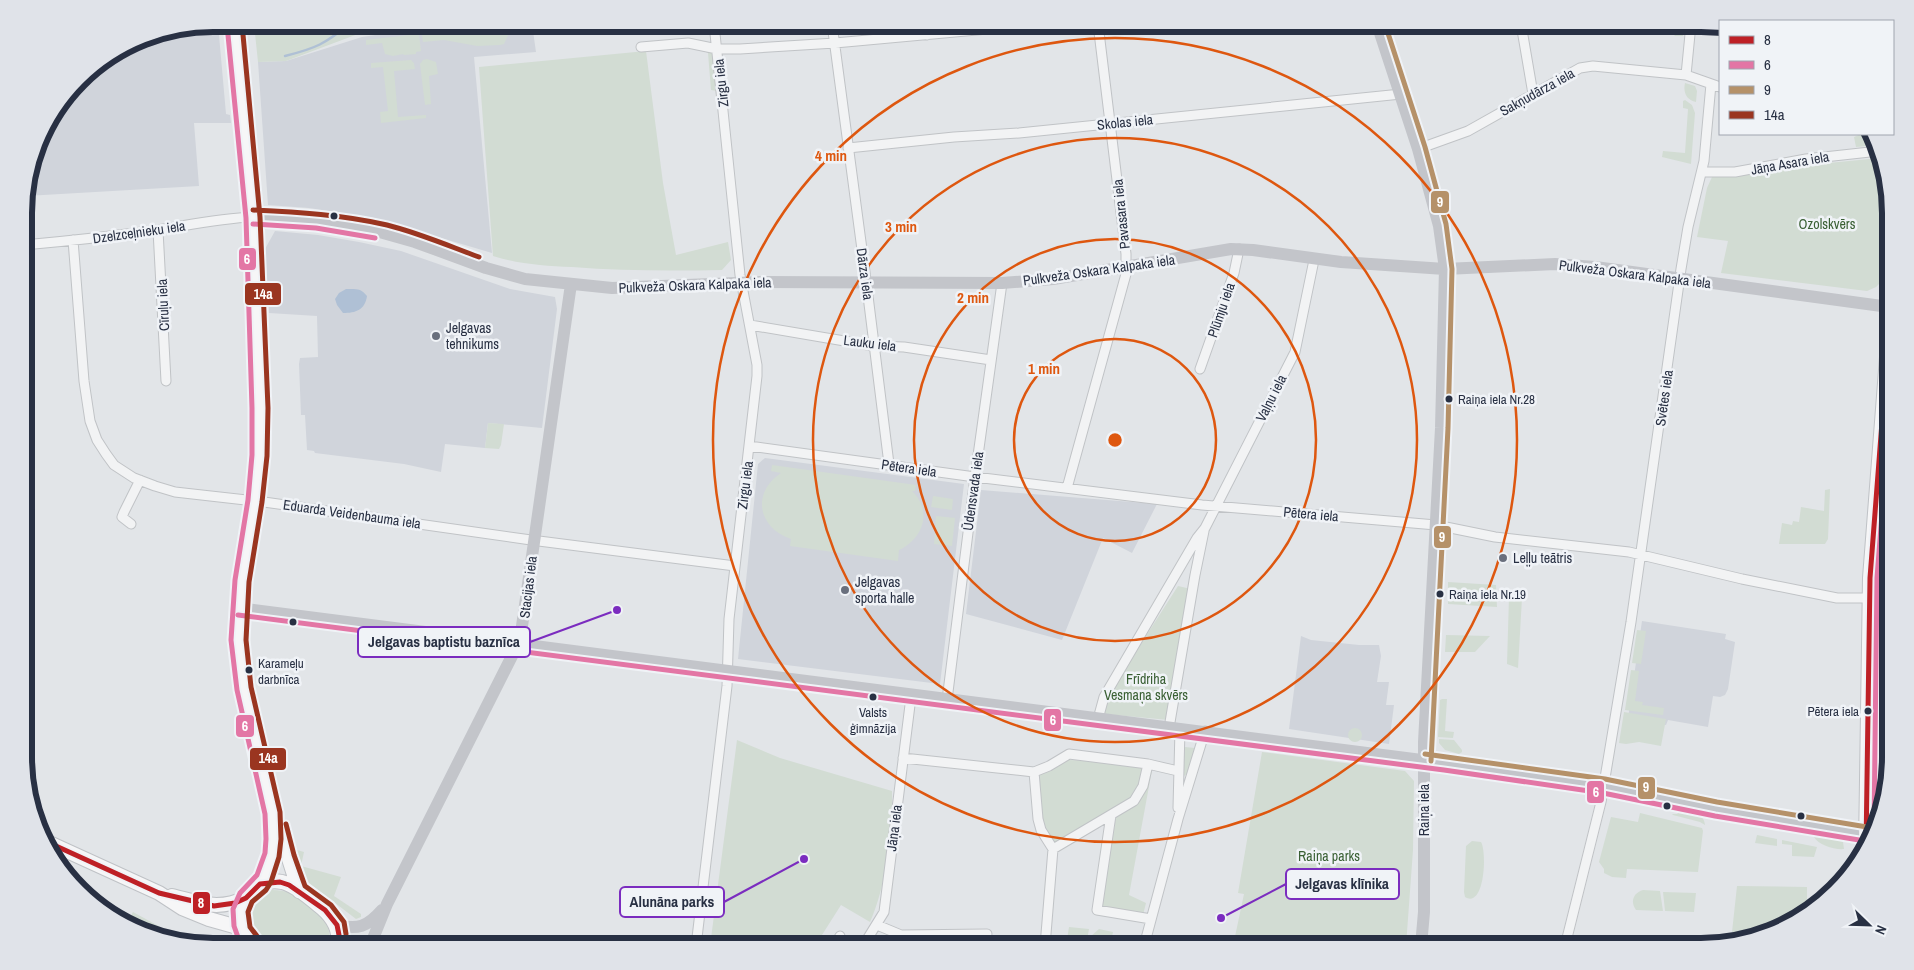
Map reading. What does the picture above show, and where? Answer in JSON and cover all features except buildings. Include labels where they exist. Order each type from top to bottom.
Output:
[{"type":"main road","points":[[235,32],[253,217],[260,408],[260,455],[239,608],[238,640],[244,688],[273,813],[278,821],[289,863],[299,891]]},
{"type":"main road","points":[[1868,826],[1870,598],[1882,464]]},
{"type":"main road","points":[[246,938],[241,928],[241,908],[246,898],[260,884],[272,856],[275,841],[272,822],[273,813]]},
{"type":"main road","points":[[57,847],[159,893],[182,908],[209,919],[241,928]]},
{"type":"main road","points":[[260,884],[280,882],[299,891],[325,910],[338,935]]},
{"type":"main road","points":[[159,893],[214,906],[230,904],[246,898]]},
{"type":"street","name":"Zirgu iela","points":[[697,938],[729,671],[729,619],[757,376],[742,282],[715,32]]},
{"type":"street","name":"Dārza iela","points":[[833,32],[889,464]]},
{"type":"street","points":[[641,47],[688,43],[731,50],[835,44],[958,32]]},
{"type":"street","name":"Pavasara iela","points":[[1067,488],[1122,292],[1126,268],[1126,254],[1099,32]]},
{"type":"street","name":"Raiņa iela","points":[[1380,32],[1418,149],[1439,226],[1445,269],[1436,525],[1424,761],[1424,912],[1422,938]]},
{"type":"street","points":[[1522,32],[1533,94]]},
{"type":"street","points":[[1686,74],[1689,32]]},
{"type":"street","name":"Sakņudārza iela","points":[[1418,149],[1468,131],[1580,68],[1593,66],[1686,74],[1716,86]]},
{"type":"street","name":"Svētes iela","points":[[1567,938],[1585,873],[1604,786],[1688,227],[1702,172],[1716,86]]},
{"type":"street","name":"Skolas iela","points":[[848,148],[954,137],[1019,134],[1401,94]]},
{"type":"street","name":"Jāņa Asara iela","points":[[1702,172],[1735,172],[1806,159],[1871,152]]},
{"type":"street","name":"Dzelzceļnieku iela","points":[[32,244],[158,230],[237,217],[253,217]]},
{"type":"street","name":"Pulkveža Oskara Kalpaka iela","points":[[253,217],[303,220],[376,230],[514,276],[612,288],[742,282],[1002,283],[1053,279],[1126,268],[1221,250],[1239,249],[1314,260],[1445,269],[1555,264],[1628,270],[1882,306]]},
{"type":"street","name":"Cīruļu iela","points":[[158,230],[166,380]]},
{"type":"street","name":"Eduarda Veidenbauma iela","points":[[74,240],[84,381],[90,421],[97,440],[114,465],[124,473],[155,486],[176,492],[735,566]]},
{"type":"street","name":"Plūmju iela","points":[[1200,369],[1231,281],[1239,249]]},
{"type":"street","name":"Vaļņu iela","points":[[1178,819],[1178,771],[1175,728],[1192,592],[1205,528],[1294,352],[1314,260]]},
{"type":"street","name":"Ūdensvada iela","points":[[947,700],[1002,283]]},
{"type":"street","name":"Stacijas iela","points":[[373,938],[387,904],[518,644],[524,622],[571,284]]},
{"type":"street","name":"Lauku iela","points":[[750,325],[874,346],[904,347],[991,360]]},
{"type":"street","name":"Pētera iela","points":[[749,446],[975,477],[1215,506],[1436,525],[1495,537],[1640,554],[1742,579],[1837,598],[1870,598]]},
{"type":"street","points":[[131,524],[122,517],[140,480]]},
{"type":"street","name":"Vaļņu iela","points":[[1098,719],[1101,703],[1117,673],[1197,538],[1205,528]]},
{"type":"street","points":[[1870,598],[1882,597]]},
{"type":"street","points":[[239,608],[1175,728],[1604,786],[1863,838]]},
{"type":"street","name":"Jāņa iela","points":[[868,938],[884,912],[910,706]]},
{"type":"street","points":[[1146,938],[1178,819],[1205,732]]},
{"type":"street","points":[[903,758],[1034,772],[1049,766],[1069,754],[1148,764],[1178,771]]},
{"type":"street","points":[[1054,849],[1134,801],[1143,786],[1148,764]]},
{"type":"street","points":[[1034,772],[1038,819],[1041,830],[1054,849],[1046,938]]},
{"type":"street","points":[[1111,815],[1097,910],[1151,919]]},
{"type":"street","points":[[338,935],[348,928],[364,926],[373,921],[387,904]]},
{"type":"street","points":[[877,925],[901,935],[987,934]]},
{"type":"shaded area","points":[[219,32],[226,114],[230,115],[231,123],[194,123],[199,186],[34,196],[42,155],[51,133],[70,103],[94,77],[133,51],[155,42],[190,34]]},
{"type":"shaded area","points":[[395,32],[533,32],[536,52],[474,57],[492,253],[374,218],[309,208],[268,205],[258,62],[286,61],[362,37]]},
{"type":"shaded area","name":"Jelgavas tehnikums","points":[[275,231],[318,235],[401,251],[510,289],[555,297],[557,309],[542,428],[488,423],[485,448],[445,444],[441,472],[404,464],[315,453],[314,451],[307,450],[305,415],[301,415],[299,364],[300,358],[318,357],[317,316],[269,313],[265,249]]},
{"type":"shaded area","points":[[765,458],[964,484],[940,684],[738,659],[758,464]]},
{"type":"shaded area","points":[[981,490],[1157,504],[1132,553],[1103,538],[1062,640],[966,614]]},
{"type":"shaded area","points":[[1642,621],[1726,634],[1725,639],[1735,642],[1728,689],[1725,695],[1720,697],[1713,696],[1708,727],[1668,720],[1666,725],[1628,718]]},
{"type":"shaded area","points":[[1301,636],[1311,640],[1379,645],[1381,656],[1377,682],[1389,682],[1386,705],[1394,705],[1389,744],[1289,729]]},
{"type":"green space","points":[[255,32],[383,32],[358,34],[286,61],[258,62]]},
{"type":"green space","points":[[417,32],[510,32],[504,44],[477,46],[444,40],[423,42],[422,35],[419,35],[421,51],[416,52],[416,54],[393,56],[385,54],[382,43],[366,45],[366,40],[417,34]]},
{"type":"green space","points":[[1671,32],[1683,32],[1683,36],[1675,36]]},
{"type":"green space","points":[[696,47],[711,51],[714,56],[717,91],[711,90],[708,53],[702,49],[697,50]]},
{"type":"green space","points":[[646,51],[663,183],[676,255],[728,242],[731,260],[722,270],[647,270],[542,265],[493,256],[479,67]]},
{"type":"green space","points":[[427,59],[436,62],[438,74],[429,76],[431,104],[425,105],[420,64],[423,60]]},
{"type":"green space","points":[[411,60],[414,63],[415,69],[394,71],[398,117],[426,115],[426,118],[381,123],[380,112],[388,111],[383,67],[371,68],[371,63]]},
{"type":"green space","points":[[1685,83],[1695,86],[1697,91],[1696,102],[1686,95]]},
{"type":"green space","points":[[1685,100],[1692,105],[1695,113],[1691,164],[1662,157],[1663,151],[1685,153],[1688,109],[1683,108],[1683,101]]},
{"type":"green space","points":[[1864,135],[1869,146],[1856,147],[1854,137]]},
{"type":"green space","name":"Ozolskvērs","points":[[1873,159],[1880,190],[1882,214],[1882,281],[1876,287],[1867,291],[1721,273],[1728,241],[1697,237],[1707,188],[1712,177]]},
{"type":"green space","points":[[488,423],[504,424],[499,449],[485,448]]},
{"type":"green space","points":[[772,465],[916,485],[915,491],[912,491],[922,507],[923,516],[919,532],[914,539],[899,550],[898,561],[790,546],[791,539],[771,527],[765,519],[762,509],[765,490],[771,481],[781,473],[771,471]]},
{"type":"green space","points":[[1830,489],[1828,539],[1825,544],[1779,544],[1782,523],[1792,525],[1793,521],[1799,522],[1801,507],[1824,511],[1825,490]]},
{"type":"green space","points":[[933,496],[953,499],[952,510],[931,507]]},
{"type":"green space","points":[[936,516],[955,518],[952,546],[934,544]]},
{"type":"green space","points":[[1448,582],[1496,585],[1497,607],[1448,604]]},
{"type":"green space","name":"Frīdriha Vesmaņa skvērs","points":[[1178,586],[1191,589],[1169,720],[1105,714],[1104,708],[1128,664]]},
{"type":"green space","points":[[1509,597],[1522,598],[1518,668],[1507,664]]},
{"type":"green space","points":[[1637,630],[1646,631],[1641,664],[1632,663]]},
{"type":"green space","points":[[1446,635],[1490,636],[1475,652],[1445,652]]},
{"type":"green space","points":[[1631,670],[1639,671],[1635,701],[1643,702],[1642,705],[1664,708],[1663,715],[1625,710]]},
{"type":"green space","points":[[1447,699],[1445,731],[1454,732],[1453,738],[1438,737],[1440,700]]},
{"type":"green space","points":[[1624,712],[1666,719],[1661,746],[1639,742],[1619,743]]},
{"type":"green space","points":[[1352,728],[1358,728],[1362,735],[1358,742],[1352,742],[1348,738],[1348,732]]},
{"type":"green space","points":[[1439,739],[1454,740],[1462,752],[1459,754],[1445,750],[1439,743]]},
{"type":"green space","points":[[737,740],[780,758],[892,791],[887,858],[876,908],[870,922],[841,905],[820,938],[711,938]]},
{"type":"green space","points":[[1185,747],[1195,748],[1188,773],[1184,776],[1182,774]]},
{"type":"green space","name":"Raiņa parks","points":[[1262,752],[1405,771],[1414,781],[1413,850],[1407,938],[1235,938],[1244,894],[1238,893]]},
{"type":"green space","points":[[1068,760],[1103,761],[1143,767],[1141,786],[1136,796],[1055,843],[1044,829],[1041,820],[1036,773]]},
{"type":"green space","points":[[1152,770],[1129,895],[1146,903],[1143,915],[1102,908],[1116,816],[1124,809],[1149,771]]},
{"type":"green space","points":[[1681,811],[1700,815],[1705,825],[1672,814],[1677,814]]},
{"type":"green space","points":[[1640,813],[1702,828],[1698,872],[1627,869],[1626,878],[1612,877],[1604,873],[1604,869],[1599,862],[1611,817],[1638,822]]},
{"type":"green space","points":[[1757,835],[1777,839],[1777,846],[1755,843]]},
{"type":"green space","points":[[1814,837],[1839,839],[1843,842],[1844,849],[1827,846]]},
{"type":"green space","points":[[1782,840],[1817,847],[1814,857],[1792,856],[1792,845],[1782,844]]},
{"type":"green space","points":[[1472,841],[1481,842],[1484,867],[1477,895],[1472,898],[1465,897],[1464,892],[1466,846]]},
{"type":"green space","points":[[294,849],[304,852],[301,866],[341,877],[334,896],[361,914],[361,917],[356,919],[309,883],[299,867]]},
{"type":"green space","points":[[1737,886],[1807,887],[1807,903],[1781,919],[1759,928],[1732,932]]},
{"type":"green space","points":[[267,890],[279,890],[291,894],[314,910],[323,919],[330,938],[256,938],[249,919],[251,907],[257,896]]},
{"type":"green space","points":[[1643,890],[1660,891],[1663,911],[1636,910],[1633,904],[1634,898],[1637,893]]},
{"type":"green space","points":[[1663,892],[1696,893],[1694,912],[1665,911]]},
{"type":"green space","points":[[133,912],[164,929],[155,928],[130,917]]},
{"type":"green space","points":[[1069,927],[1089,929],[1087,938],[1067,938]]},
{"type":"green space","points":[[1099,929],[1113,932],[1112,938],[1090,937]]},
{"type":"water","points":[[346,289],[360,290],[365,293],[367,296],[366,301],[362,308],[343,313],[335,299],[339,293]]},
{"type":"waterway","points":[[285,56],[320,44],[339,32]]},
{"type":"transit line","name":"6","points":[[228,32],[246,218],[252,408],[252,455],[248,500],[235,580],[231,640],[237,690],[265,814],[266,839],[265,853],[257,875],[240,893],[233,909],[234,926],[238,938]]},
{"type":"transit line","name":"14a","points":[[243,32],[260,217],[268,408],[267,456],[262,502],[249,582],[246,640],[251,687],[280,812],[281,839],[279,857],[271,882],[266,890],[252,902],[248,912],[250,927],[258,938]]},
{"type":"transit line","name":"9","points":[[1388,32],[1425,147],[1446,224],[1452,269],[1448,428],[1431,761]]},
{"type":"transit line","name":"14a","points":[[253,210],[321,214],[387,225],[479,257]]},
{"type":"transit line","name":"6","points":[[253,224],[316,228],[375,238]]},
{"type":"transit line","name":"8","points":[[1866,830],[1870,578],[1882,422]]},
{"type":"transit line","name":"6","points":[[1874,806],[1877,578],[1882,514]]},
{"type":"transit line","name":"6","points":[[238,615],[1444,770],[1603,793],[1715,816],[1861,840]]},
{"type":"transit line","name":"9","points":[[1425,754],[1605,779],[1717,802],[1867,827]]},
{"type":"transit line","name":"14a","points":[[286,824],[305,886],[331,905],[344,922],[346,934]]},
{"type":"transit line","name":"8","points":[[57,846],[159,893],[214,906],[235,903],[246,898],[260,884],[280,882],[289,885],[325,910],[337,925],[339,935]]},
{"type":"place","name":"Jelgavas tehnikums","points":[[436,336]]},
{"type":"place","name":"Raiņa iela Nr.28","points":[[1449,399]]},
{"type":"place","name":"Leļļu teātris","points":[[1503,558]]},
{"type":"place","name":"Jelgavas sporta halle","points":[[845,590]]},
{"type":"place","name":"Raiņa iela Nr.19","points":[[1440,594]]},
{"type":"place","name":"Jelgavas baptistu baznīca","points":[[617,610]]},
{"type":"place","name":"Karameļu darbnīca","points":[[249,670]]},
{"type":"place","name":"Valsts ģimnāzija","points":[[873,697]]},
{"type":"place","name":"Pētera iela","points":[[1868,711]]},
{"type":"place","name":"Alunāna parks","points":[[804,859]]},
{"type":"place","name":"Jelgavas klīnika","points":[[1221,918]]}]
